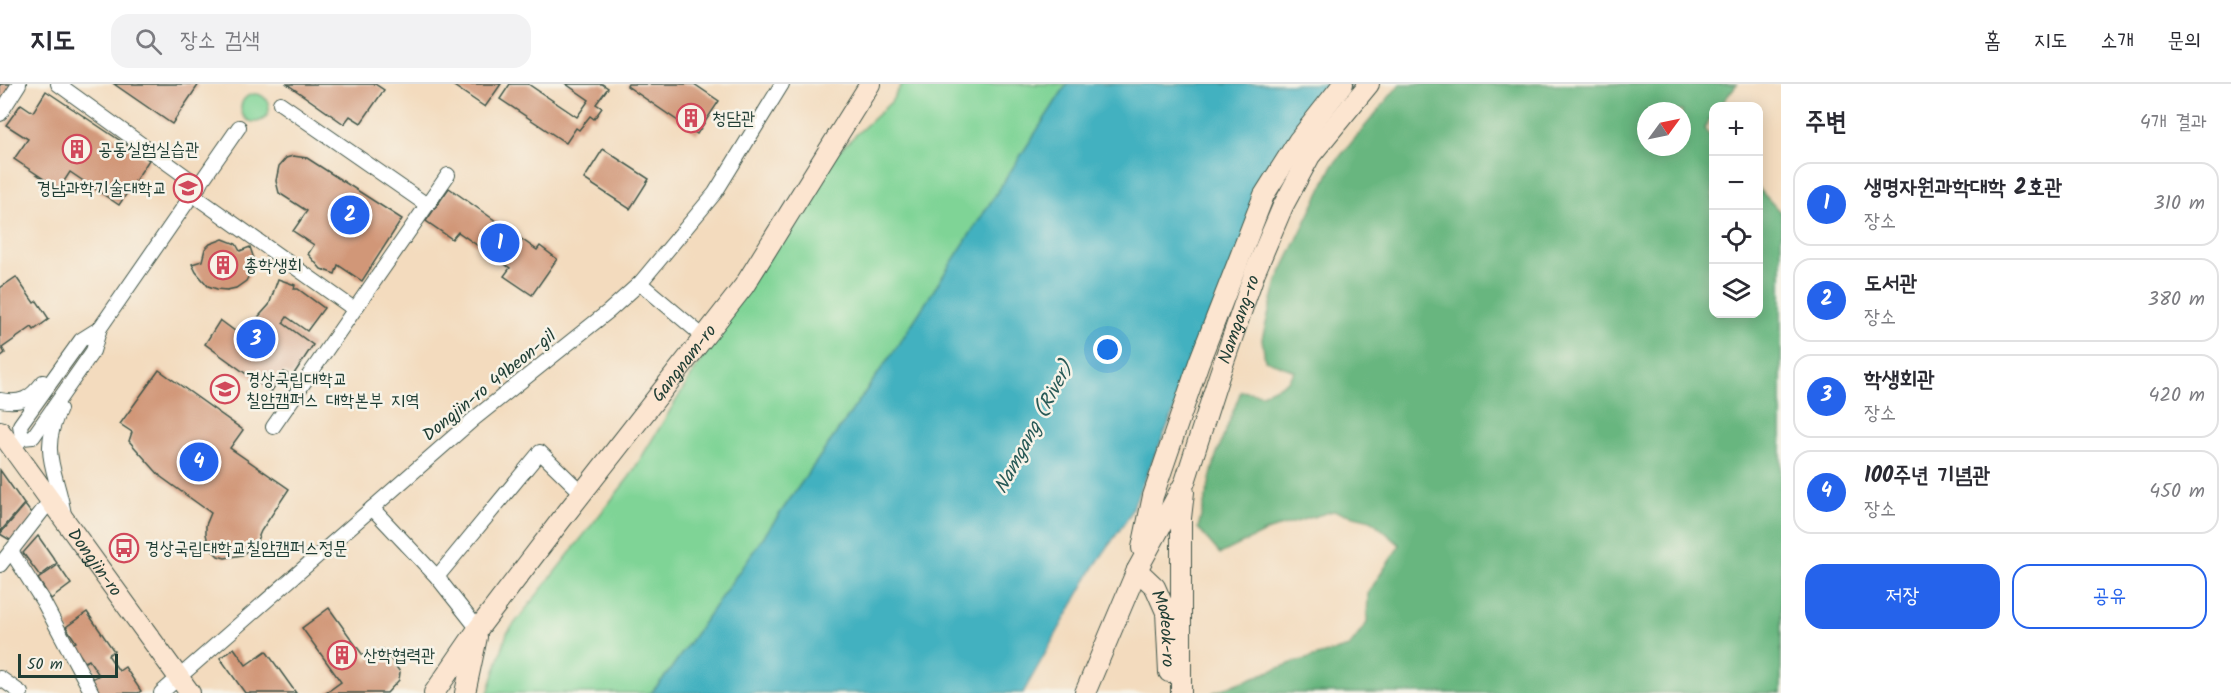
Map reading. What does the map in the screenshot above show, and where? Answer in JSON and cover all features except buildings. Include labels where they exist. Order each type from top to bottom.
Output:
[{"type":"street","points":[[0,114],[19,84]]},
{"type":"street","points":[[58,84],[354,309]]},
{"type":"street","name":"Dongjin-ro 49beon-gil","points":[[161,693],[475,418],[609,311],[640,283],[715,193],[782,84]]},
{"type":"street","name":"Gangnam-ro","points":[[434,693],[478,629],[744,286],[870,84]]},
{"type":"street","name":"Namgang-ro","points":[[1137,570],[1153,496],[1199,362],[1264,195],[1298,141],[1343,84]]},
{"type":"street","name":"Namgang-ro","points":[[1085,693],[1137,570],[1185,482],[1255,272],[1283,206],[1310,156],[1369,84]]},
{"type":"street","points":[[280,103],[427,205]]},
{"type":"street","points":[[17,444],[33,437],[75,379],[93,351],[100,328],[239,127]]},
{"type":"street","points":[[273,428],[448,175]]},
{"type":"street","points":[[640,283],[705,338]]},
{"type":"street","points":[[17,444],[20,425],[81,340],[100,328]]},
{"type":"street","points":[[0,400],[15,402],[26,398],[35,392],[47,376],[61,369]]},
{"type":"street","points":[[64,520],[62,500],[53,476],[49,451],[50,435],[56,417],[75,379]]},
{"type":"street","name":"Dongjin-ro","points":[[0,431],[17,444],[50,501],[189,693]]},
{"type":"street","points":[[437,577],[540,452],[583,494]]},
{"type":"street","points":[[1181,693],[1181,518],[1185,482]]},
{"type":"street","points":[[0,565],[50,501]]},
{"type":"street","points":[[372,508],[437,577],[478,629]]},
{"type":"street","points":[[11,551],[44,603],[92,693]]},
{"type":"street","name":"Modeok-ro","points":[[1137,570],[1155,587],[1166,612],[1170,693]]},
{"type":"street","name":"Gangnam-ro","points":[[465,693],[478,629]]},
{"type":"street","points":[[0,678],[21,693]]},
{"type":"green space","points":[[902,84],[1067,84],[901,341],[668,673],[651,693],[488,693],[507,633],[630,476],[816,172],[891,102]]},
{"type":"green space","points":[[1400,84],[1737,84],[1723,102],[1709,102],[1709,121],[1704,128],[1709,134],[1709,318],[1763,318],[1763,193],[1781,213],[1781,693],[1212,693],[1292,663],[1349,647],[1367,623],[1368,593],[1400,545],[1371,520],[1333,511],[1269,530],[1220,554],[1198,528],[1216,456],[1241,391],[1262,394],[1287,382],[1295,371],[1265,360],[1262,339],[1277,281],[1333,165]]},
{"type":"green space","points":[[255,94],[265,98],[269,108],[265,118],[255,122],[245,118],[241,108],[245,98]]},
{"type":"water","name":"Namgang (River)","points":[[1067,84],[1351,84],[1278,170],[1128,518],[1094,567],[1023,693],[651,693],[668,673],[901,341]]},
{"type":"place","name":"청담관","points":[[691,118]]},
{"type":"place","name":"공동실험실습관","points":[[77,149]]},
{"type":"place","name":"경남과학기술대학교","points":[[188,188]]},
{"type":"place","name":"도서관","points":[[350,215]]},
{"type":"place","name":"생명자원과학대학 2호관","points":[[500,243]]},
{"type":"place","name":"총학생회","points":[[223,265]]},
{"type":"place","name":"학생회관","points":[[256,339]]},
{"type":"place","name":"경상국립대학교 칠암캠퍼스 대학본부 지역","points":[[225,389]]},
{"type":"place","name":"100주년 기념관","points":[[199,462]]},
{"type":"place","name":"경상국립대학교칠암캠퍼스정문","points":[[124,548]]},
{"type":"place","name":"산학협력관","points":[[342,655]]}]
